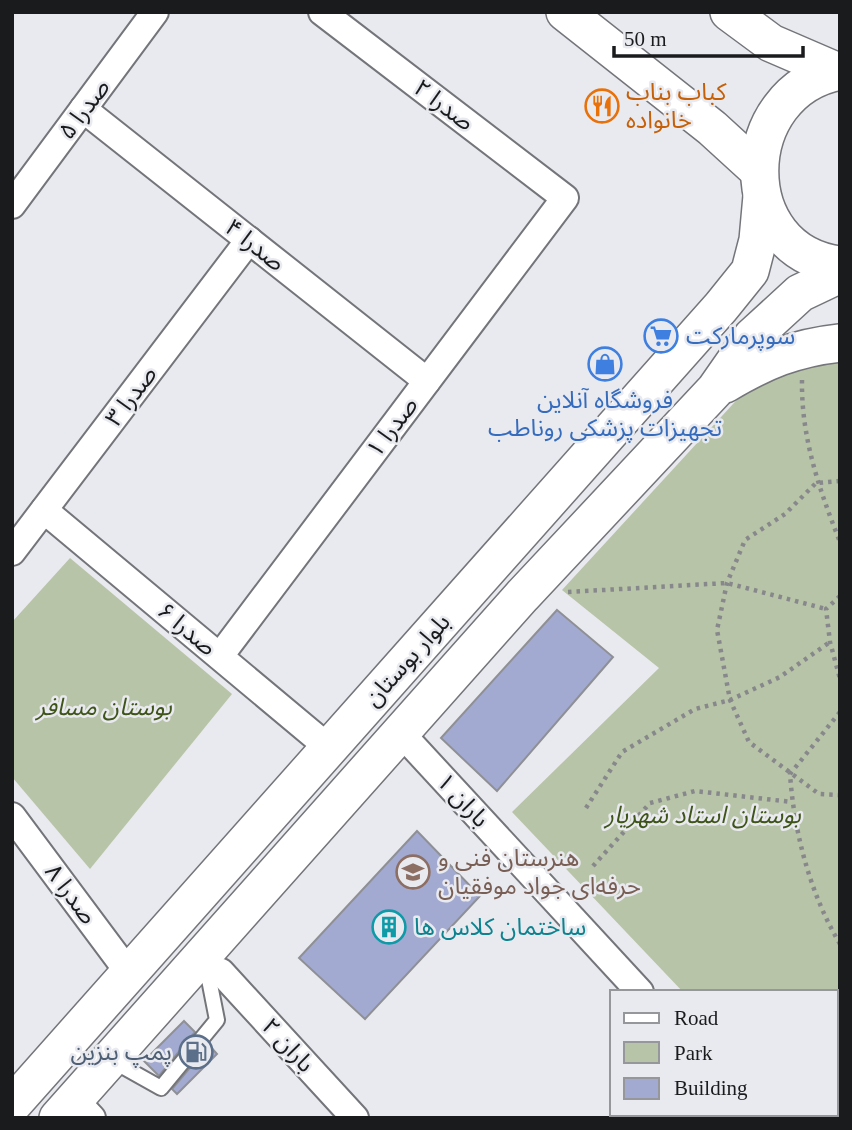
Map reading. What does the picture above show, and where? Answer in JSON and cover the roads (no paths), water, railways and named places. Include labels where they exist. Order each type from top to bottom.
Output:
[{"type":"main road","points":[[565,12],[712,128],[760,183],[772,220],[789,240],[809,255],[840,265]]},
{"type":"main road","points":[[729,12],[771,43],[838,71]]},
{"type":"main road","name":"بلوار بوستان","points":[[12,1105],[750,271],[758,240],[761,143],[772,118],[811,80],[838,71]]},
{"type":"main road","name":"بلوار بوستان","points":[[75,1112],[110,1059],[212,963],[400,732],[522,596],[715,390],[752,337],[800,293],[840,274]]},
{"type":"main road","points":[[715,390],[757,366],[802,347],[840,343]]},
{"type":"street","name":"صدرا ۲","points":[[323,12],[565,198]]},
{"type":"street","name":"صدرا ۵","points":[[12,205],[151,14]]},
{"type":"street","name":"صدرا ۴","points":[[83,109],[427,381]]},
{"type":"street","name":"صدرا ۱","points":[[220,656],[565,198]]},
{"type":"street","name":"صدرا ۳","points":[[12,552],[249,240]]},
{"type":"street","name":"صدرا ۶","points":[[44,510],[328,748]]},
{"type":"street","name":"باران ۱","points":[[400,732],[638,990]]},
{"type":"street","name":"صدرا ۸","points":[[12,816],[129,973]]},
{"type":"street","name":"باران ۲","points":[[212,963],[355,1118]]},
{"type":"lane","points":[[110,1059],[161,1088],[217,1020],[212,963]]},
{"type":"place","name":"کباب بناب خانواده","points":[[602,106]]},
{"type":"place","name":"سوپرمارکت","points":[[661,336]]},
{"type":"place","name":"فروشگاه آنلاین تجهیزات پزشکی روناطب","points":[[605,364]]},
{"type":"place","name":"هنرستان فنی و حرفه‌ای جواد موفقیان","points":[[413,872]]},
{"type":"place","name":"ساختمان کلاس ها","points":[[389,927]]},
{"type":"place","name":"پمپ بنزین","points":[[196,1052]]},
{"type":"park label","name":"بوستان مسافر","points":[[104,707]]},
{"type":"park label","name":"بوستان استاد شهریار","points":[[703,815]]}]
